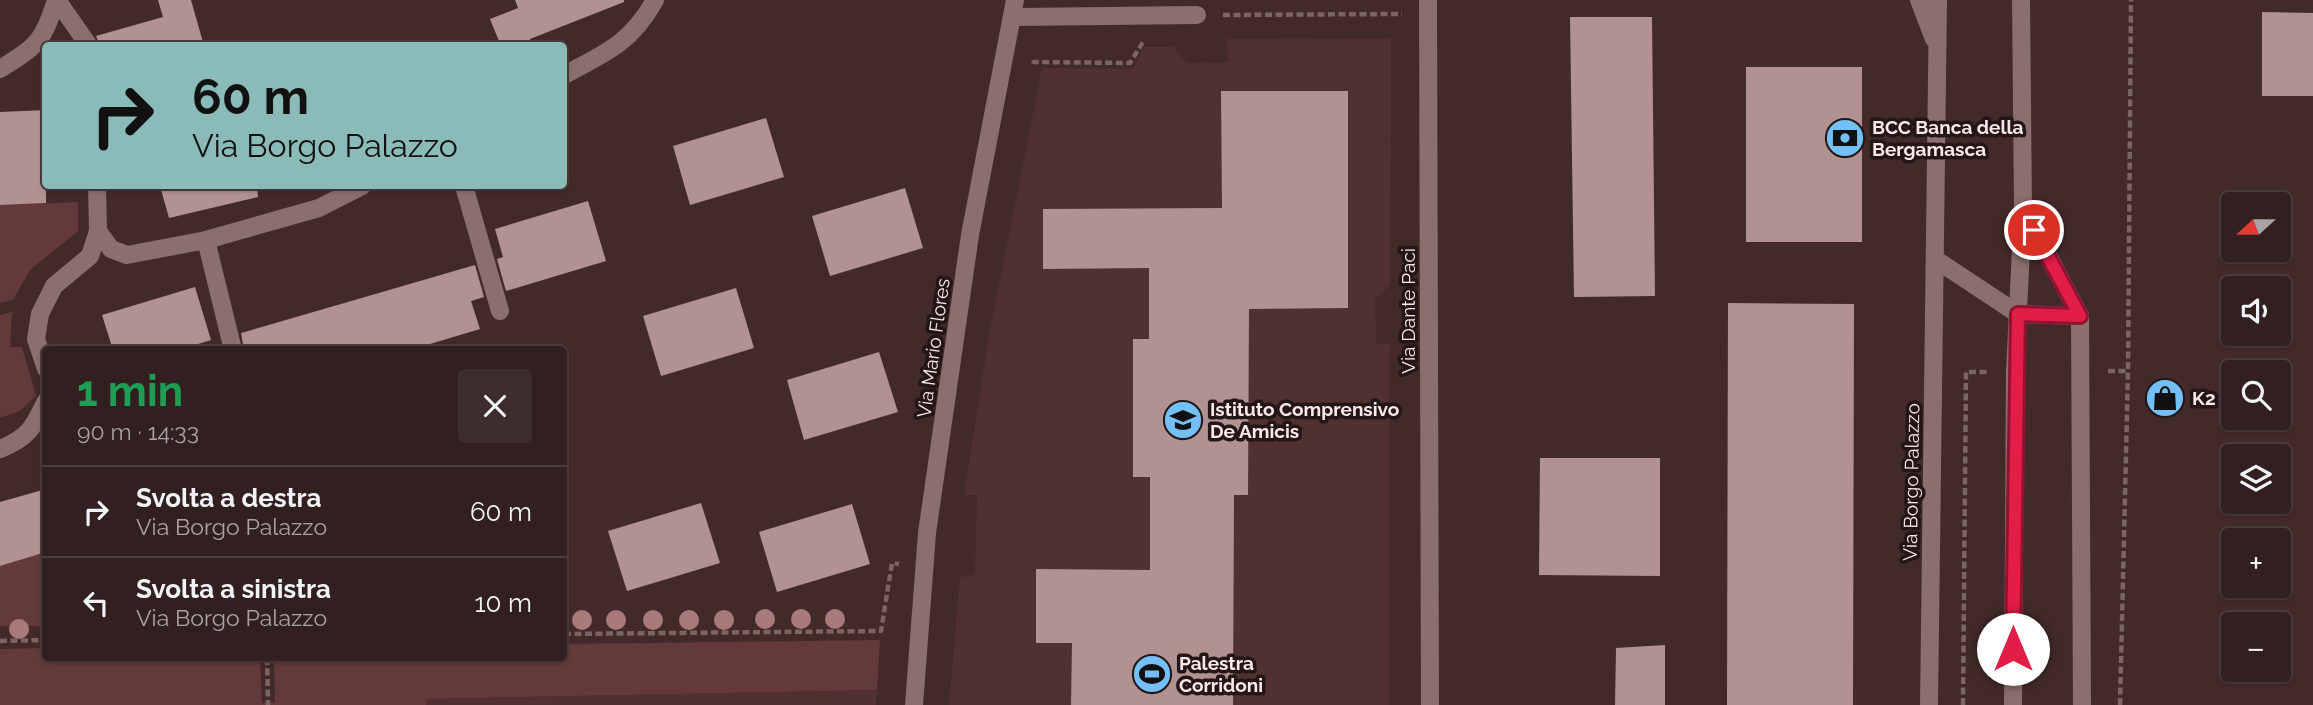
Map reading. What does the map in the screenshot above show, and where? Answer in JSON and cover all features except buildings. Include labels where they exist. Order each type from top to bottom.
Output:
[{"type":"street","points":[[57,0],[86,42]]},
{"type":"street","points":[[0,69],[24,54],[46,33],[57,0]]},
{"type":"street","points":[[567,73],[604,54],[634,33],[655,0]]},
{"type":"street","name":"Via Dante Paci","points":[[1427,0],[1430,705]]},
{"type":"street","name":"Via Borgo Palazzo","points":[[1919,0],[1937,46]]},
{"type":"street","name":"Via Borgo Palazzo","points":[[1928,705],[1938,0]]},
{"type":"street","points":[[2013,705],[2018,314],[2023,208],[2023,5]]},
{"type":"street","points":[[1014,9],[1197,15]]},
{"type":"street","name":"Via Mario Flores","points":[[914,705],[925,567],[970,235],[1014,9]]},
{"type":"street","points":[[42,357],[36,339],[40,314],[54,286],[90,256],[98,231],[97,189]]},
{"type":"street","points":[[98,231],[111,249],[127,255],[206,240],[319,208],[356,189]]},
{"type":"street","points":[[465,189],[500,312]]},
{"type":"street","points":[[2023,208],[2080,316],[2083,371],[2082,705]]},
{"type":"street","points":[[206,240],[232,346]]},
{"type":"street","points":[[1935,259],[2018,314],[2080,316]]},
{"type":"street","points":[[0,449],[21,441],[42,409]]},
{"type":"path","points":[[2120,705],[2129,371],[2132,0]]},
{"type":"path","points":[[1197,15],[1402,14]]},
{"type":"path","points":[[1219,26],[1227,15]]},
{"type":"path","points":[[1031,75],[1034,62],[1130,63],[1146,38]]},
{"type":"path","points":[[567,634],[881,631],[892,563],[925,567]]},
{"type":"path","points":[[0,641],[42,640]]},
{"type":"path","points":[[267,661],[268,705]]},
{"type":"shaded area","name":"Istituto Comprensivo De Amicis","points":[[1391,38],[1390,285],[1375,299],[1376,344],[1390,344],[1389,705],[949,705],[960,577],[975,575],[977,495],[964,495],[990,329],[1042,68],[1133,69],[1144,47],[1173,47],[1187,63],[1228,62],[1227,39]]},
{"type":"shaded area","points":[[78,202],[78,231],[30,270],[13,300],[0,303],[0,205]]},
{"type":"shaded area","points":[[12,312],[10,347],[22,347],[36,396],[20,411],[0,418],[0,315]]},
{"type":"shaded area","points":[[42,553],[42,626],[0,626],[0,566]]},
{"type":"shaded area","points":[[880,640],[877,690],[426,699],[426,705],[0,705],[0,649],[42,648],[42,661],[260,661],[262,703],[275,702],[274,661],[567,661],[567,644]]},
{"type":"shaded area","points":[[877,690],[876,705],[426,705],[426,699]]},
{"type":"place","name":"BCC Banca della Bergamasca","points":[[1845,138]]},
{"type":"place","name":"K2","points":[[2165,398]]},
{"type":"place","name":"Istituto Comprensivo De Amicis","points":[[1183,420]]},
{"type":"place","name":"Palestra Corridoni","points":[[1152,674]]},
{"type":"route","points":[[2013,649],[2015,372],[2018,314],[2080,316],[2034,230]]}]
